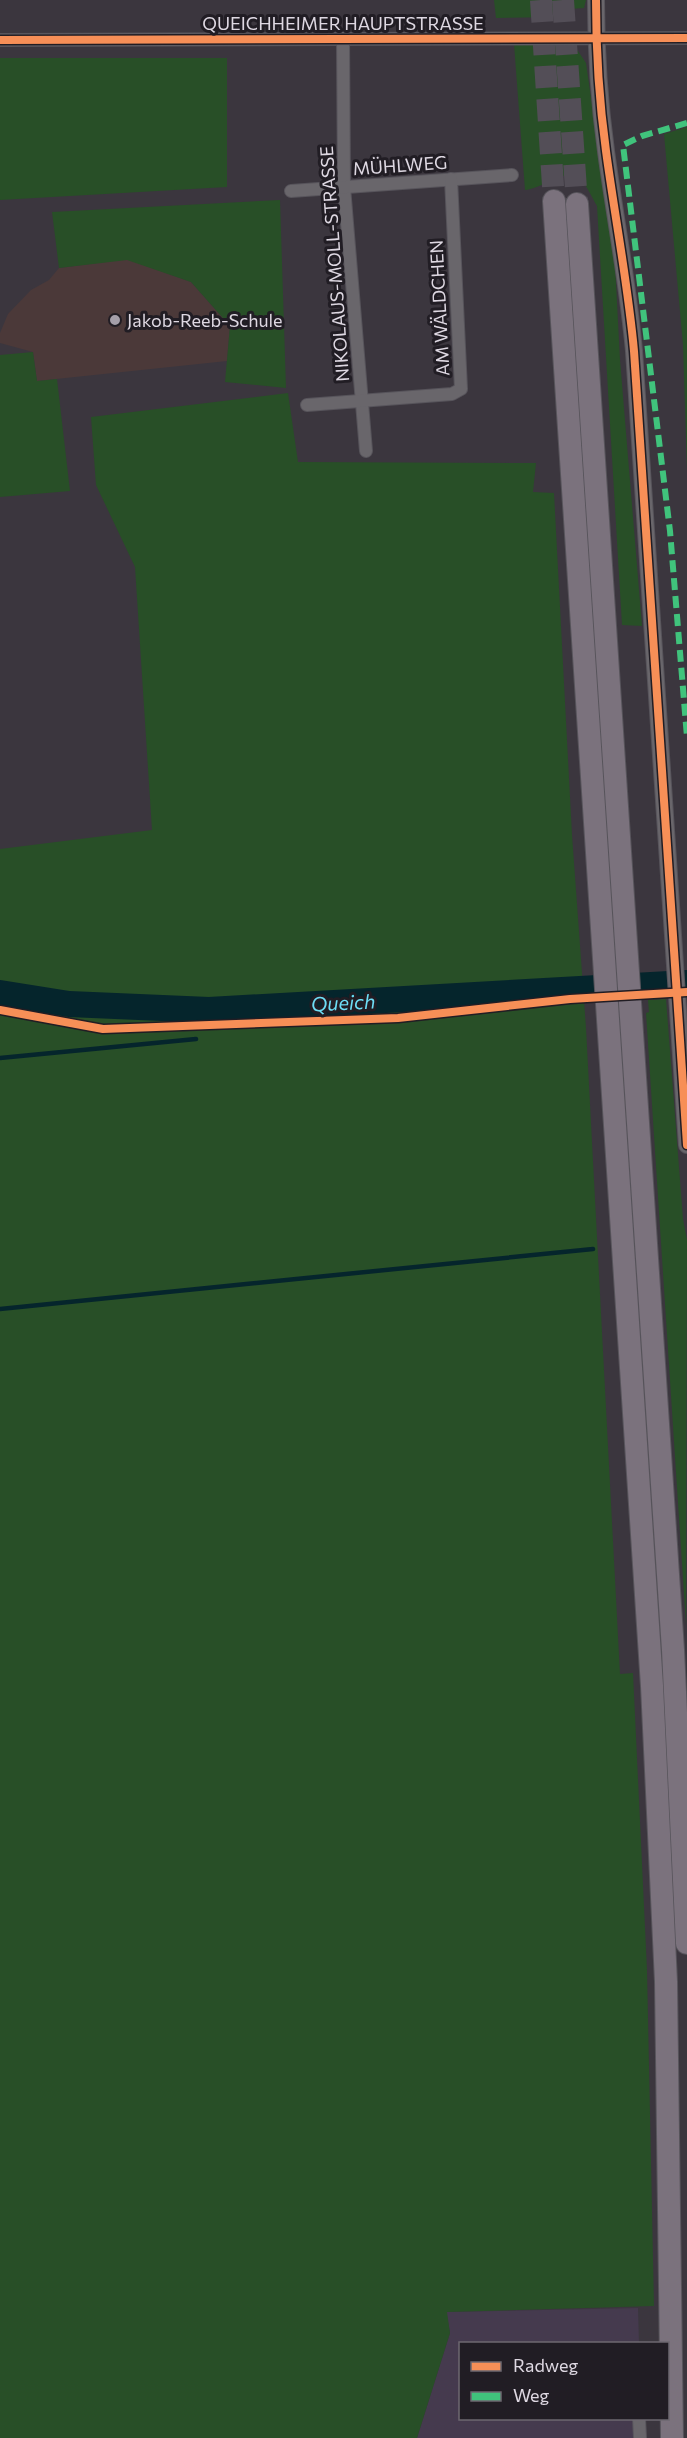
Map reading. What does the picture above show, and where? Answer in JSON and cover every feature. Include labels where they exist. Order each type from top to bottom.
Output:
[{"type":"highway","points":[[554,201],[649,1634],[663,1906],[672,2438]]},
{"type":"highway","points":[[577,204],[678,1745],[687,1943]]},
{"type":"street","points":[[596,0],[596,37],[604,132],[629,296],[633,342],[687,1145]]},
{"type":"street","name":"NIKOLAUS-MOLL-STRASSE","points":[[343,38],[344,187],[366,451]]},
{"type":"street","name":"QUEICHHEIMER HAUPTSTRASSE","points":[[0,40],[687,38]]},
{"type":"street","name":"MÜHLWEG","points":[[291,191],[512,175]]},
{"type":"street","name":"AM WÄLDCHEN","points":[[307,405],[452,394],[461,389],[451,179]]},
{"type":"street","points":[[639,2420],[640,2438]]},
{"type":"shaded area","name":"Jakob-Reeb-Schule","points":[[127,259],[191,282],[230,326],[227,361],[37,381],[33,352],[0,343],[0,333],[8,314],[31,290],[49,280],[59,268]]},
{"type":"shaded area","points":[[638,2308],[639,2342],[459,2342],[459,2420],[640,2420],[640,2438],[417,2438],[450,2333],[446,2312]]},
{"type":"green space","points":[[494,0],[586,0],[584,8],[569,9],[558,17],[496,18]]},
{"type":"green space","points":[[514,44],[566,44],[578,51],[586,63],[615,264],[620,360],[642,626],[622,625],[597,206],[584,183],[573,176],[560,177],[525,190]]},
{"type":"green space","points":[[0,58],[227,58],[227,187],[0,200]]},
{"type":"green space","points":[[687,127],[687,471],[683,345],[664,134]]},
{"type":"green space","points":[[280,200],[286,388],[225,382],[230,326],[191,282],[127,260],[59,268],[52,212]]},
{"type":"green space","points":[[33,352],[37,381],[57,379],[70,491],[0,497],[0,355]]},
{"type":"green space","points":[[288,393],[298,462],[536,463],[533,492],[554,493],[572,835],[586,1028],[620,1674],[633,1673],[647,1970],[654,2306],[447,2312],[450,2333],[417,2438],[0,2438],[0,849],[152,830],[135,567],[96,485],[91,417]]},
{"type":"green space","points":[[666,999],[683,1219],[687,1240],[686,1625],[646,1013],[649,1012],[648,1000]]},
{"type":"waterway","name":"Queich","points":[[0,993],[69,1004],[209,1010],[687,983]]},
{"type":"waterway","points":[[0,1058],[196,1039]]},
{"type":"waterway","points":[[0,1309],[593,1249]]},
{"type":"tunnel","points":[[541,0],[554,201]]},
{"type":"tunnel","points":[[563,0],[577,204]]},
{"type":"marked path","points":[[687,123],[642,136],[623,145],[670,531],[687,737]]},
{"type":"cycle path","points":[[596,0],[601,113],[634,351],[687,1145]]},
{"type":"cycle path","points":[[0,40],[687,38]]},
{"type":"cycle path","points":[[0,1010],[103,1029],[398,1018],[570,999],[687,992]]},
{"type":"place","name":"Jakob-Reeb-Schule","points":[[115,320]]}]
